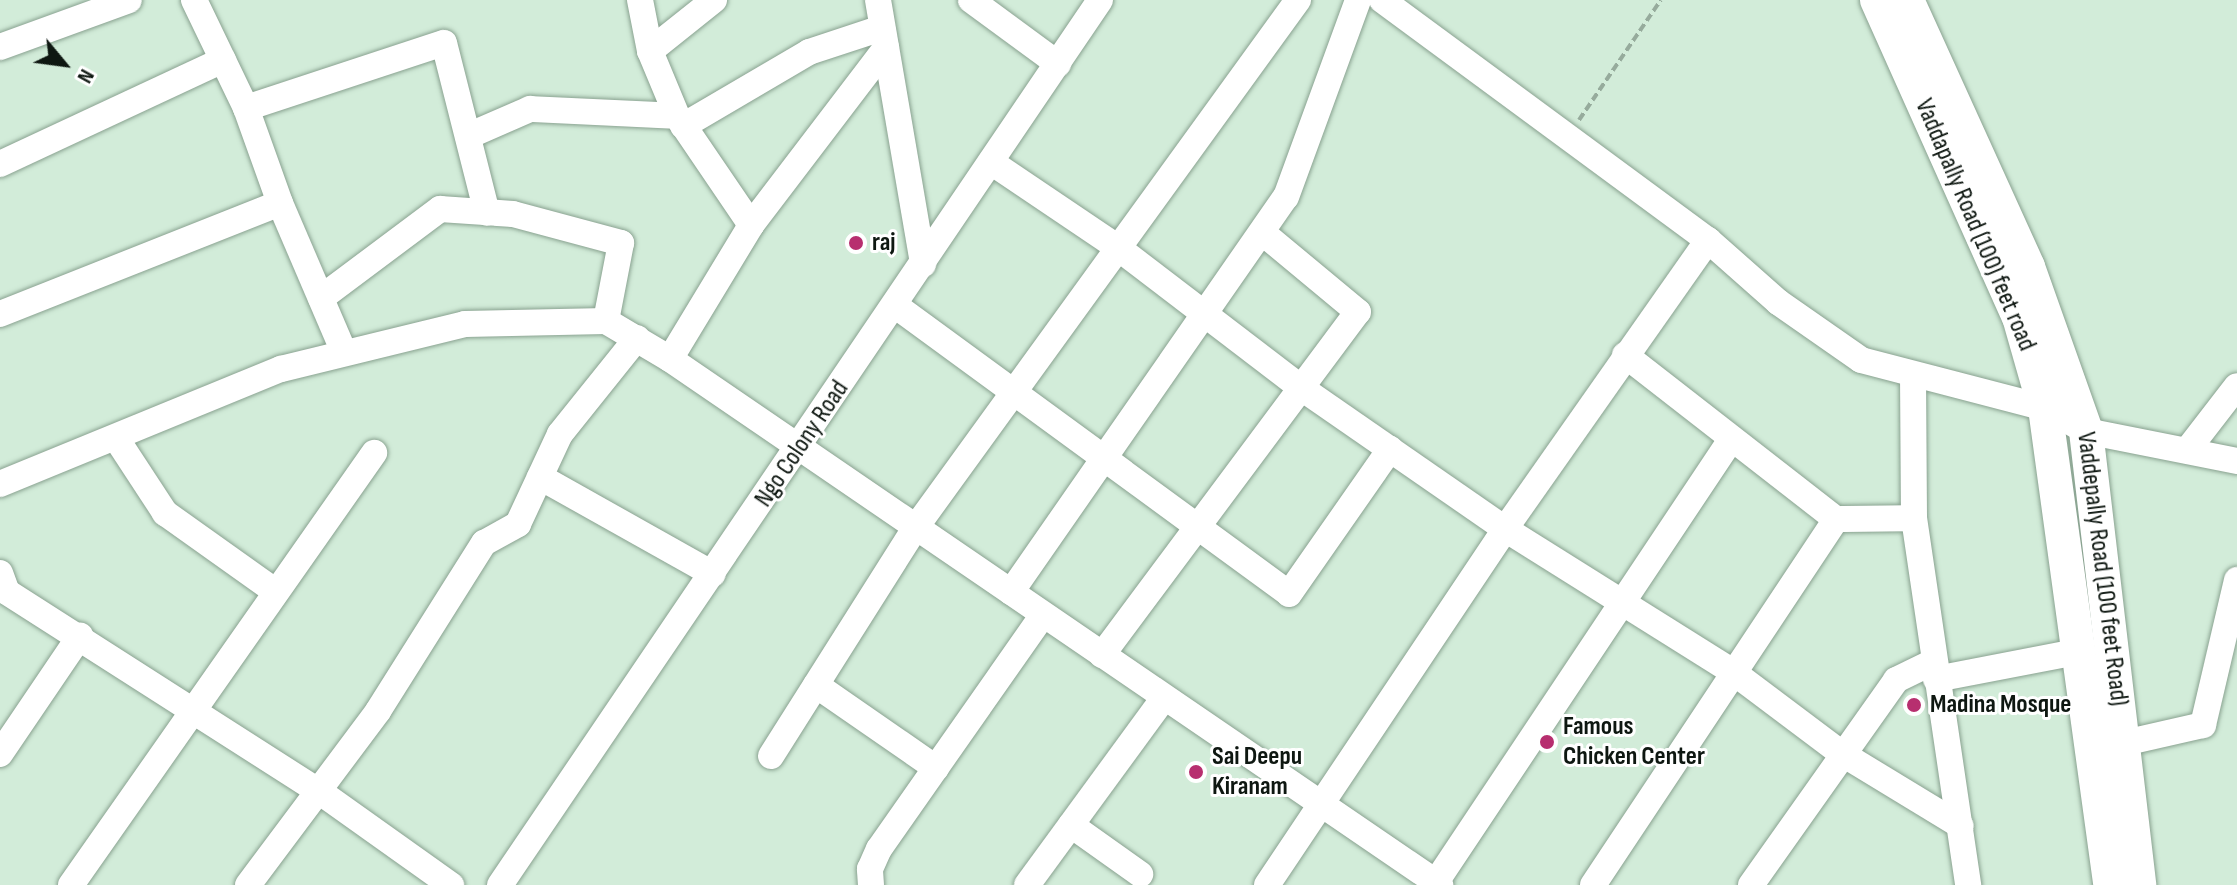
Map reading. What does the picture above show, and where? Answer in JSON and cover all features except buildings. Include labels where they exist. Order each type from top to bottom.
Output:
[{"type":"main road","name":"Vaddapally Road (100) feet road","points":[[1877,0],[2019,317],[2045,408],[2082,651],[2110,885]]},
{"type":"main road","name":"Vaddepally Road (100 feet Road)","points":[[1907,0],[2028,267],[2086,431],[2139,885]]},
{"type":"street","points":[[0,47],[129,0]]},
{"type":"street","points":[[194,0],[246,108],[280,203],[344,352]]},
{"type":"street","points":[[640,0],[650,51],[680,121],[751,225]]},
{"type":"street","points":[[650,51],[714,0]]},
{"type":"street","points":[[878,0],[923,264]]},
{"type":"street","points":[[971,0],[1058,64]]},
{"type":"street","name":"Ngo Colony Road","points":[[500,885],[896,306],[1100,0]]},
{"type":"street","points":[[771,756],[916,527],[1298,0]]},
{"type":"street","points":[[1011,592],[1207,317],[1286,197],[1358,0]]},
{"type":"street","points":[[1382,0],[1708,240],[1778,302],[1861,360],[2045,408],[2086,431],[2189,448],[2237,461]]},
{"type":"street","points":[[468,136],[530,109],[680,121],[809,52],[884,38]]},
{"type":"street","points":[[670,359],[751,225],[884,38]]},
{"type":"street","points":[[246,108],[444,43],[487,213]]},
{"type":"street","points":[[0,164],[223,60]]},
{"type":"street","points":[[991,162],[1117,247],[1300,387],[1505,529],[1733,672],[1841,753],[1961,826]]},
{"type":"street","points":[[0,314],[280,203]]},
{"type":"street","points":[[321,298],[440,209],[513,214],[621,243],[606,321]]},
{"type":"street","points":[[1102,655],[1358,312],[1263,233]]},
{"type":"street","points":[[1267,885],[1505,529],[1708,240]]},
{"type":"street","points":[[896,306],[1289,594],[1390,449]]},
{"type":"street","points":[[0,484],[281,369],[344,352],[465,324],[606,321],[670,359],[1438,884],[1730,441]]},
{"type":"street","points":[[248,885],[320,792],[484,543],[518,524],[560,434],[637,338]]},
{"type":"street","points":[[1625,355],[1730,441],[1836,519],[1914,518]]},
{"type":"street","points":[[1913,375],[1914,518],[1968,885]]},
{"type":"street","points":[[2189,448],[2237,386]]},
{"type":"street","points":[[116,438],[165,513],[276,592]]},
{"type":"street","points":[[71,885],[195,713],[374,453]]},
{"type":"street","points":[[540,477],[713,574]]},
{"type":"street","points":[[1593,885],[1836,519]]},
{"type":"street","points":[[0,573],[7,592],[320,792],[451,885]]},
{"type":"street","points":[[2124,743],[2203,725],[2237,580]]},
{"type":"street","points":[[871,885],[870,869],[879,849],[1043,615]]},
{"type":"street","points":[[0,754],[80,636]]},
{"type":"street","points":[[1751,885],[1841,753],[1896,680],[1934,670],[2082,651]]},
{"type":"street","points":[[816,685],[936,768]]},
{"type":"street","points":[[1027,885],[1164,698]]},
{"type":"street","points":[[1071,825],[1140,874]]},
{"type":"path","points":[[1568,137],[1661,0]]},
{"type":"place","name":"raj","points":[[856,243]]},
{"type":"place","name":"Madina Mosque","points":[[1914,705]]},
{"type":"place","name":"Famous Chicken Center","points":[[1547,742]]},
{"type":"place","name":"Sai Deepu Kiranam","points":[[1196,772]]}]
